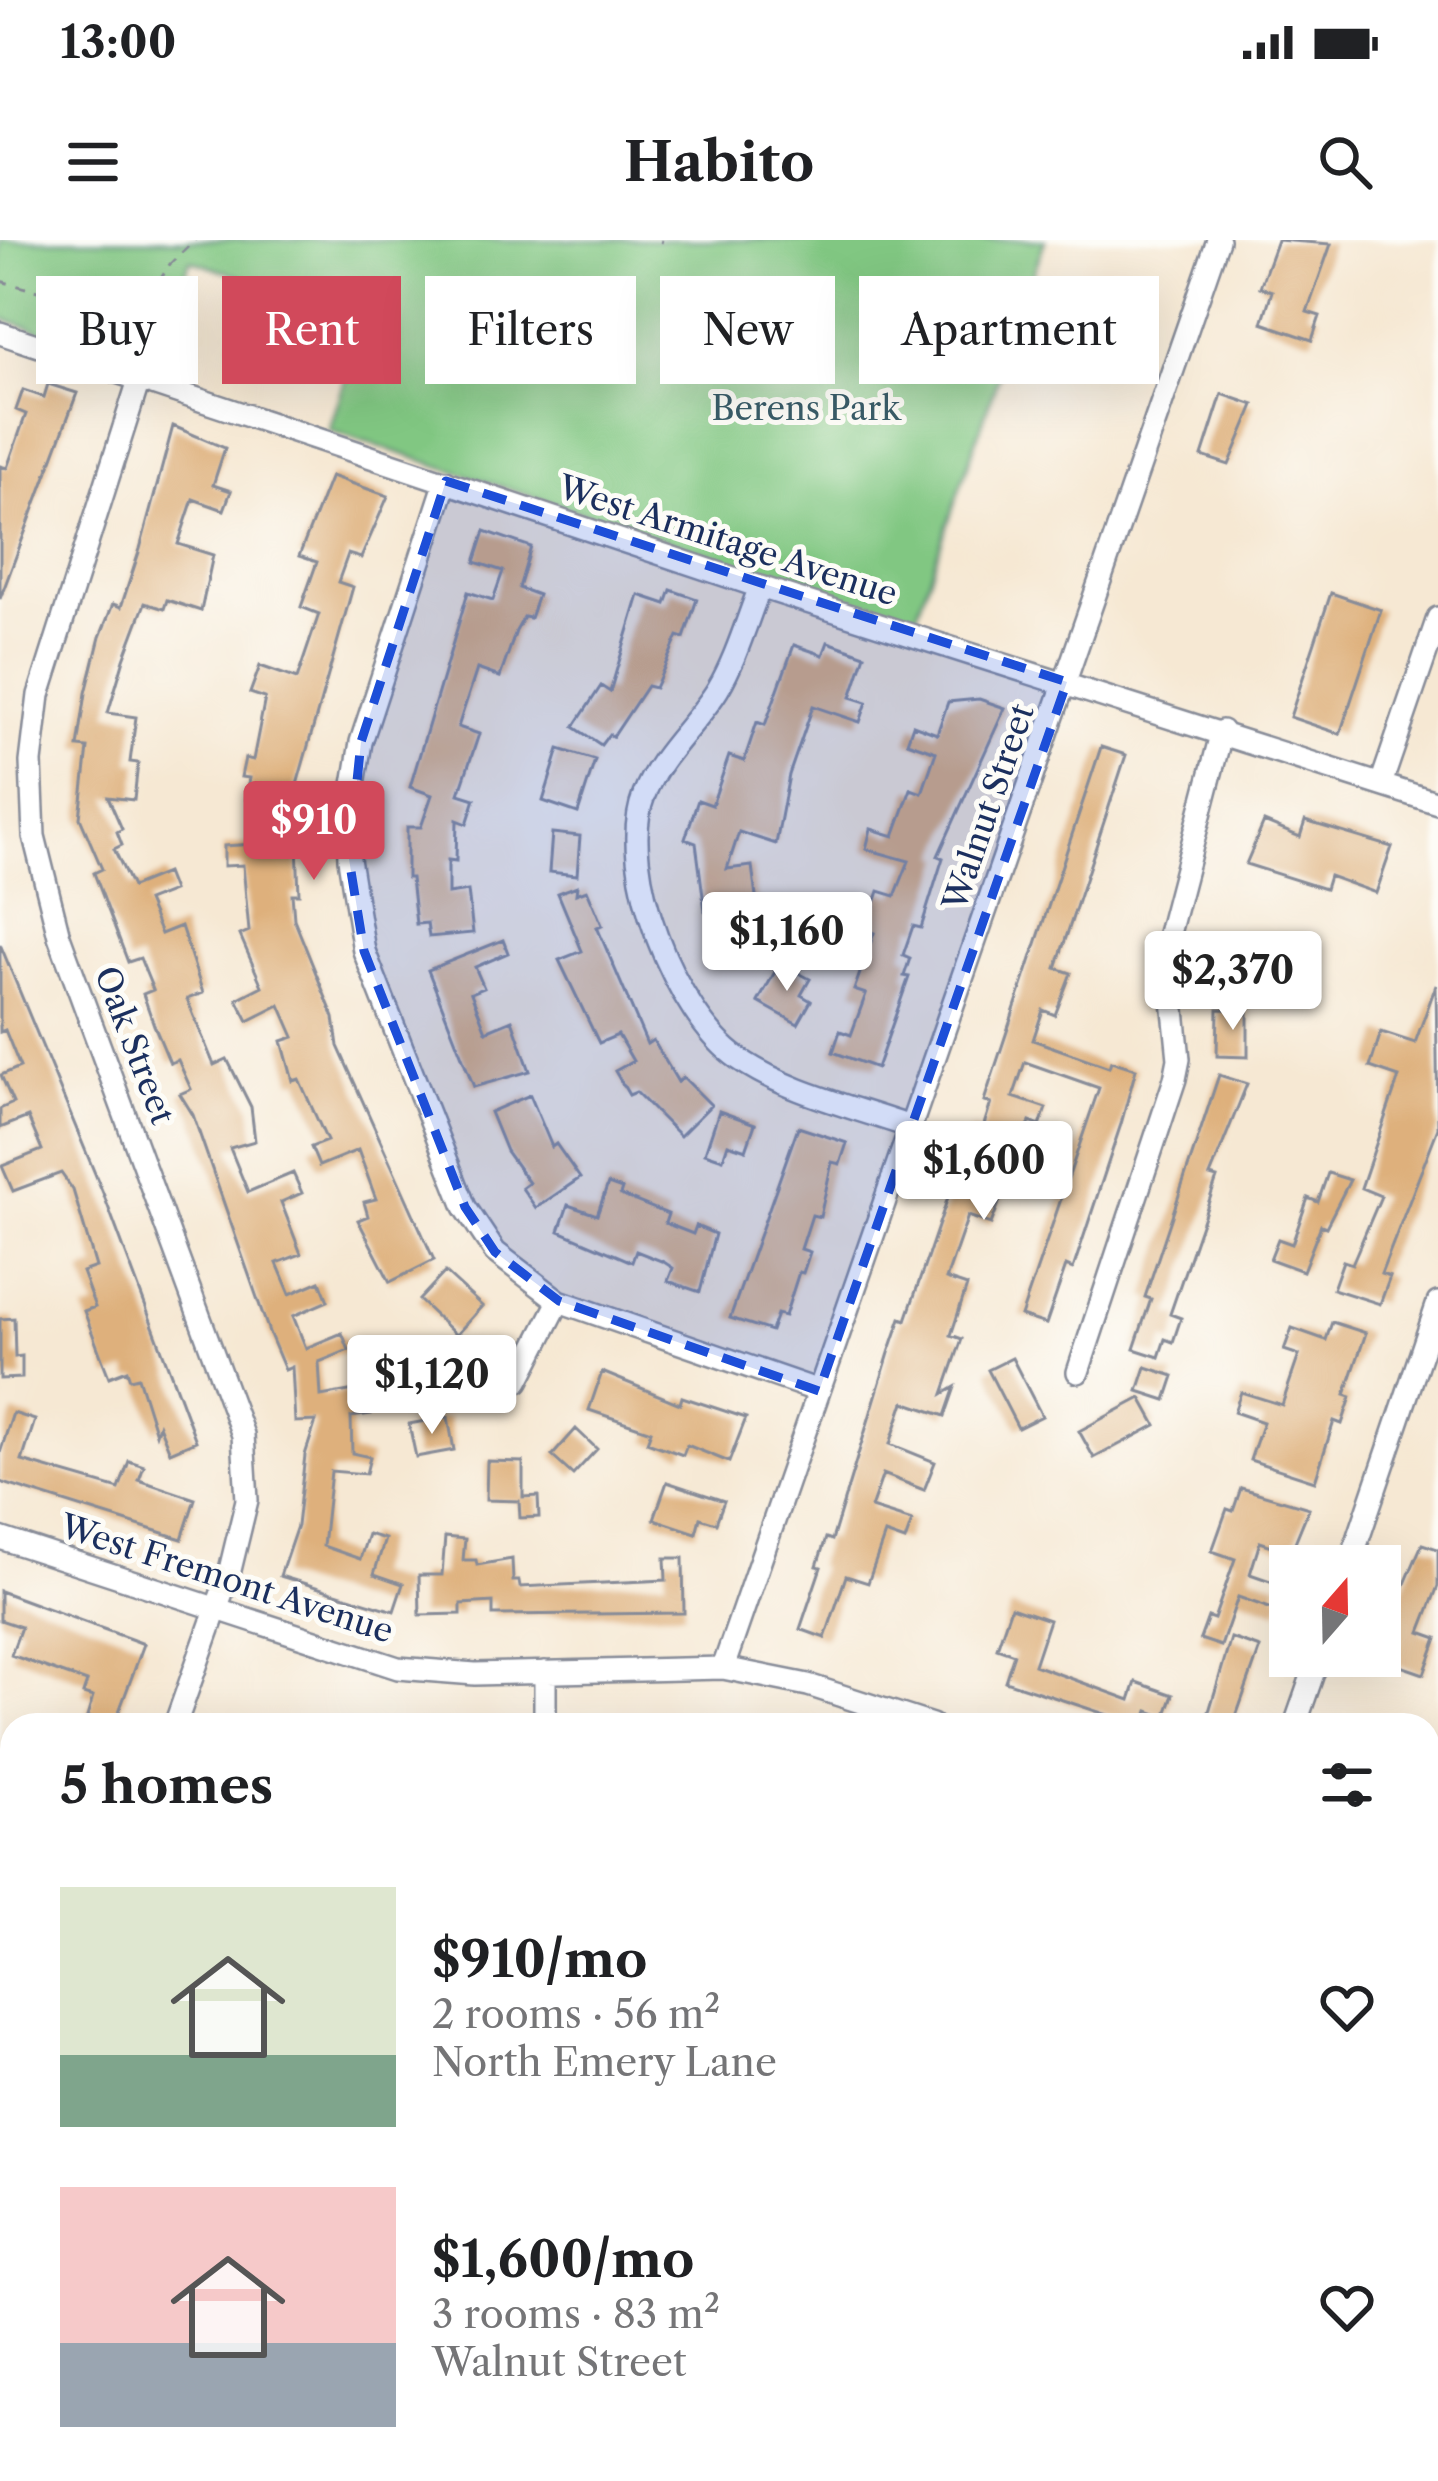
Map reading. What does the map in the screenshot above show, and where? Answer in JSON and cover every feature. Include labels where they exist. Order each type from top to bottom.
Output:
[{"type":"street","name":"Walnut Street","points":[[723,1668],[1218,240]]},
{"type":"street","name":"West Armitage Avenue","points":[[0,333],[36,345]]},
{"type":"street","name":"Oak Street","points":[[139,384],[39,695],[31,762],[34,836],[58,936],[236,1407],[247,1500],[179,1713]]},
{"type":"street","name":"West Armitage Avenue","points":[[152,384],[760,587],[1438,803]]},
{"type":"street","points":[[446,481],[361,742],[349,821],[353,899],[364,951],[464,1207],[495,1252],[559,1301],[819,1391]]},
{"type":"street","points":[[760,587],[719,687],[644,793],[633,833],[645,896],[672,975],[736,1057],[777,1080],[910,1126]]},
{"type":"street","points":[[1381,784],[1438,618]]},
{"type":"street","points":[[1078,1372],[1175,1079],[1179,1059],[1167,941],[1222,731]]},
{"type":"street","points":[[518,1381],[559,1301]]},
{"type":"street","points":[[1356,1545],[1438,1303]]},
{"type":"street","name":"West Fremont Avenue","points":[[0,1538],[398,1668],[545,1672],[723,1668],[808,1685],[895,1713]]},
{"type":"street","points":[[545,1672],[545,1713]]},
{"type":"street","points":[[1299,1713],[1311,1677]]},
{"type":"path","points":[[163,276],[195,240]]},
{"type":"path","points":[[0,281],[36,291]]},
{"type":"highlighted area","points":[[446,481],[1067,682],[819,1391],[559,1301],[495,1252],[465,1207],[364,951],[349,859],[361,742]]},
{"type":"green space","name":"Berens Park","points":[[0,240],[1045,240],[1033,276],[859,276],[859,384],[996,384],[914,622],[329,430],[344,384],[401,384],[401,276],[238,276],[190,260],[185,276],[36,276],[36,330],[0,318]]},
{"type":"building","points":[[1277,240],[1331,244],[1307,312],[1320,316],[1312,340],[1262,323],[1272,291],[1260,287]]},
{"type":"building","points":[[48,384],[77,393],[0,599],[0,466],[7,468],[26,414],[16,410],[23,390],[44,397]]},
{"type":"building","points":[[1222,394],[1254,405],[1229,465],[1202,456]]},
{"type":"building","points":[[173,426],[225,448],[213,485],[231,491],[224,510],[193,499],[178,544],[213,555],[201,611],[167,600],[164,609],[145,603],[124,659],[108,713],[136,717],[130,762],[138,763],[134,800],[108,797],[122,829],[117,832],[122,845],[114,849],[132,887],[166,873],[173,891],[147,901],[161,934],[181,926],[203,993],[187,999],[214,1065],[227,1059],[251,1107],[255,1141],[230,1148],[248,1192],[293,1173],[302,1193],[281,1202],[301,1254],[277,1263],[290,1294],[320,1281],[328,1301],[293,1316],[306,1348],[342,1333],[349,1350],[319,1362],[321,1396],[366,1388],[371,1414],[351,1417],[352,1453],[370,1457],[366,1474],[331,1471],[323,1546],[360,1559],[368,1534],[385,1539],[374,1574],[403,1584],[394,1611],[280,1576],[297,1526],[305,1455],[316,1421],[295,1422],[292,1367],[285,1370],[269,1332],[193,1115],[180,1094],[191,1089],[178,1060],[170,1063],[154,1025],[143,994],[153,990],[140,958],[128,962],[94,873],[102,869],[80,818],[88,748],[78,747],[86,693],[100,637],[113,604],[121,607],[140,549]]},
{"type":"building","points":[[331,476],[388,496],[361,558],[348,554],[338,582],[353,587],[287,820],[296,820],[299,894],[292,894],[294,919],[334,1018],[338,1046],[434,1260],[390,1282],[358,1220],[368,1216],[364,1202],[376,1199],[358,1150],[319,1166],[311,1147],[327,1141],[299,1079],[293,1081],[282,1041],[294,1037],[280,1005],[248,1021],[237,999],[262,986],[240,935],[249,931],[243,865],[224,866],[224,846],[255,844],[253,801],[246,799],[250,778],[241,777],[245,758],[253,760],[265,698],[250,693],[260,666],[297,679],[319,614],[301,607],[317,562],[299,556]]},
{"type":"building","points":[[485,531],[531,547],[519,588],[538,595],[530,618],[524,617],[516,631],[500,677],[477,669],[458,727],[479,734],[459,794],[475,799],[467,824],[457,820],[456,861],[448,860],[448,894],[468,891],[473,933],[429,937],[427,923],[416,924],[411,878],[407,878],[407,827],[421,827],[432,795],[410,787],[468,592],[493,600],[503,571],[475,562]]},
{"type":"building","points":[[671,590],[697,599],[684,638],[678,636],[655,688],[647,686],[613,737],[609,734],[601,745],[574,727],[601,686],[610,692],[639,595],[666,604]]},
{"type":"building","points":[[1331,593],[1381,610],[1340,734],[1290,717]]},
{"type":"building","points":[[828,642],[865,655],[851,697],[867,702],[860,722],[813,706],[789,775],[776,844],[739,832],[727,869],[752,866],[757,904],[748,906],[768,954],[732,968],[705,911],[696,843],[685,839],[698,800],[712,805],[729,756],[744,761],[757,722],[765,725],[794,645],[823,655]]},
{"type":"building","points":[[979,699],[1005,708],[938,856],[943,858],[921,928],[913,926],[903,955],[910,958],[904,976],[909,977],[877,1068],[833,1052],[840,1031],[851,1035],[866,994],[854,990],[874,933],[866,930],[879,891],[895,896],[909,861],[866,849],[871,829],[894,836],[911,789],[922,793],[936,752],[907,742],[913,725],[937,734],[948,702]]},
{"type":"building","points":[[1101,747],[1126,755],[1056,968],[1071,973],[1055,1015],[1043,1010],[1033,1040],[1109,1067],[1111,1061],[1136,1069],[1121,1124],[1073,1269],[1066,1266],[1046,1324],[1021,1316],[1099,1088],[1025,1062],[1013,1097],[1046,1108],[1040,1126],[1030,1122],[991,1224],[968,1216],[946,1279],[967,1286],[951,1335],[962,1339],[943,1394],[955,1387],[945,1416],[904,1402],[890,1444],[935,1462],[924,1490],[883,1474],[871,1508],[912,1521],[905,1541],[885,1534],[868,1583],[846,1576],[825,1638],[800,1629],[821,1567],[817,1566],[826,1538],[832,1540],[889,1353],[901,1318],[906,1320],[971,1130],[981,1134],[991,1103],[984,1101]]},
{"type":"building","points":[[559,749],[595,760],[578,813],[543,801]]},
{"type":"building","points":[[1305,821],[1392,847],[1376,893],[1329,876],[1325,889],[1246,864],[1264,822],[1300,837]]},
{"type":"building","points":[[552,833],[580,836],[577,875],[549,872]]},
{"type":"building","points":[[577,886],[576,894],[587,890],[602,925],[597,927],[647,1044],[653,1040],[678,1082],[683,1077],[711,1105],[680,1136],[636,1092],[629,1095],[615,1071],[633,1061],[618,1035],[599,1043],[559,960],[582,951],[558,893]]},
{"type":"building","points":[[503,940],[508,953],[475,967],[484,988],[471,993],[486,1031],[512,1020],[530,1071],[474,1087],[428,970]]},
{"type":"building","points":[[0,944],[103,1193],[196,1441],[170,1452],[159,1425],[156,1434],[138,1377],[130,1379],[127,1370],[109,1377],[84,1311],[95,1307],[82,1272],[96,1267],[73,1190],[61,1173],[13,1191],[2,1166],[42,1150],[28,1117],[0,1128],[0,1109],[13,1103],[1,1075],[20,1067],[5,1030],[0,1032]]},
{"type":"building","points":[[1217,952],[1310,979],[1302,999],[1258,983],[1254,995],[1208,980]]},
{"type":"building","points":[[780,963],[810,979],[801,995],[811,1001],[798,1024],[758,1002]]},
{"type":"building","points":[[1436,985],[1438,1128],[1381,1274],[1390,1277],[1380,1304],[1333,1289],[1343,1261],[1352,1264],[1381,1196],[1361,1188],[1399,1077],[1370,1067],[1381,1032],[1415,1043]]},
{"type":"building","points":[[1218,1009],[1248,1010],[1248,1057],[1217,1056]]},
{"type":"building","points":[[1219,1075],[1247,1084],[1210,1176],[1217,1178],[1170,1314],[1181,1318],[1173,1342],[1165,1339],[1159,1357],[1134,1349],[1151,1299],[1145,1297]]},
{"type":"building","points":[[530,1095],[552,1147],[556,1144],[580,1178],[536,1208],[522,1188],[529,1183],[506,1151],[490,1112]]},
{"type":"building","points":[[719,1111],[755,1124],[746,1150],[728,1144],[723,1159],[705,1153]]},
{"type":"building","points":[[798,1127],[847,1143],[840,1164],[832,1162],[820,1217],[812,1215],[801,1249],[810,1252],[803,1273],[799,1272],[785,1316],[777,1314],[771,1331],[730,1318]]},
{"type":"building","points":[[1328,1173],[1350,1180],[1326,1227],[1321,1225],[1303,1271],[1270,1259],[1278,1239],[1292,1244],[1308,1198],[1318,1202]]},
{"type":"building","points":[[608,1184],[622,1189],[620,1195],[668,1214],[665,1223],[693,1234],[696,1226],[715,1234],[700,1292],[668,1281],[673,1268],[664,1262],[636,1251],[632,1262],[559,1231],[568,1205],[597,1215]]},
{"type":"building","points":[[445,1272],[482,1306],[456,1335],[419,1300]]},
{"type":"building","points":[[14,1318],[15,1357],[22,1356],[22,1378],[0,1379],[0,1319]]},
{"type":"building","points":[[1332,1322],[1366,1333],[1345,1395],[1351,1397],[1342,1424],[1334,1421],[1315,1481],[1250,1460],[1263,1422],[1234,1412],[1241,1392],[1282,1405],[1299,1355],[1284,1350],[1292,1328],[1326,1340]]},
{"type":"building","points":[[424,1347],[448,1355],[436,1393],[412,1385]]},
{"type":"building","points":[[1012,1358],[1042,1416],[1018,1428],[988,1370]]},
{"type":"building","points":[[1146,1367],[1174,1376],[1166,1400],[1138,1391]]},
{"type":"building","points":[[602,1372],[680,1404],[682,1397],[746,1418],[729,1462],[687,1445],[683,1455],[647,1442],[651,1431],[589,1410]]},
{"type":"building","points":[[1141,1398],[1156,1425],[1094,1458],[1079,1431]]},
{"type":"building","points":[[13,1413],[35,1420],[22,1461],[119,1489],[129,1461],[144,1466],[139,1480],[195,1499],[182,1539],[0,1482],[0,1453]]},
{"type":"building","points":[[448,1417],[454,1450],[416,1457],[409,1424]]},
{"type":"building","points":[[576,1429],[597,1449],[573,1475],[552,1456]]},
{"type":"building","points":[[487,1461],[523,1462],[523,1497],[538,1496],[539,1517],[520,1518],[519,1501],[486,1500]]},
{"type":"building","points":[[667,1482],[724,1501],[716,1523],[700,1518],[696,1533],[654,1519]]},
{"type":"building","points":[[1241,1488],[1309,1508],[1294,1545],[1260,1542],[1250,1574],[1269,1581],[1269,1608],[1238,1597],[1221,1646],[1200,1639],[1208,1617],[1214,1619],[1235,1559],[1212,1551],[1227,1509],[1233,1511]]},
{"type":"building","points":[[445,1537],[465,1539],[463,1560],[476,1560],[477,1565],[512,1559],[513,1581],[519,1581],[520,1587],[666,1580],[665,1558],[683,1558],[684,1613],[493,1615],[493,1602],[461,1604],[461,1614],[420,1615],[419,1575],[442,1575]]},
{"type":"building","points":[[1422,1544],[1438,1549],[1438,1586],[1420,1632],[1437,1638],[1424,1674],[1401,1666],[1401,1593]]},
{"type":"building","points":[[0,1591],[144,1644],[118,1713],[88,1713],[93,1697],[83,1694],[87,1682],[11,1655],[21,1627],[0,1620]]},
{"type":"building","points":[[1011,1607],[1049,1620],[1034,1665],[1130,1700],[1136,1682],[1173,1695],[1166,1713],[1102,1713],[1005,1681],[1014,1654],[997,1648]]},
{"type":"building","points":[[1231,1638],[1260,1648],[1237,1713],[1209,1713]]}]
